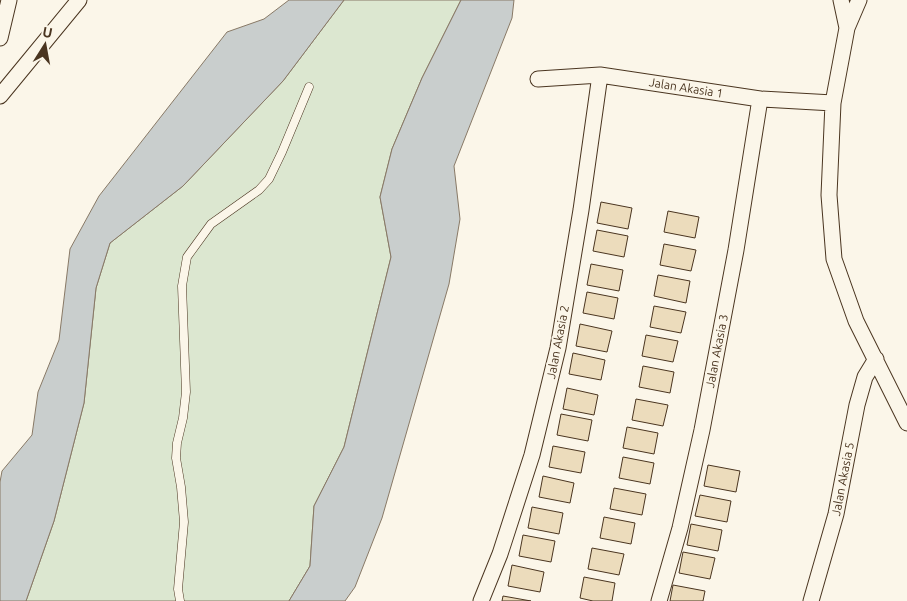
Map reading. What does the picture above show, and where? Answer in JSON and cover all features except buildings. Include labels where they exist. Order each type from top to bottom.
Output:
[{"type":"street","points":[[0,38],[9,0]]},
{"type":"street","points":[[0,96],[80,0]]},
{"type":"street","points":[[841,0],[847,28]]},
{"type":"street","points":[[860,0],[847,28],[833,103],[829,195],[834,259],[856,321],[907,423]]},
{"type":"street","name":"Jalan Akasia 1","points":[[538,79],[600,75],[760,99],[833,103]]},
{"type":"street","name":"Jalan Akasia 2","points":[[481,601],[500,554],[532,455],[558,348],[581,210],[600,75]]},
{"type":"street","name":"Jalan Akasia 3","points":[[659,601],[680,528],[702,430],[736,250],[760,99]]},
{"type":"street","name":"Jalan Akasia 5","points":[[811,601],[836,514],[857,405],[865,377],[876,359]]},
{"type":"lane","points":[[180,601],[178,589],[184,522],[176,458],[176,443],[183,418],[186,392],[182,286],[187,256],[211,224],[259,190],[269,179],[309,87]]},
{"type":"green space","points":[[344,0],[461,0],[422,78],[392,149],[380,197],[391,257],[344,447],[314,506],[310,566],[289,601],[26,601],[54,521],[84,403],[96,288],[110,243],[183,186],[283,81]]},
{"type":"shaded area","points":[[289,0],[344,0],[283,81],[183,186],[110,243],[96,288],[84,403],[54,521],[26,601],[0,601],[0,482],[2,471],[32,435],[38,392],[59,340],[70,249],[99,196],[227,32],[264,19]]},
{"type":"shaded area","points":[[461,0],[514,0],[512,18],[454,166],[460,219],[449,284],[382,518],[355,587],[345,601],[289,601],[310,566],[314,506],[344,447],[391,257],[380,197],[392,149],[422,78]]}]
